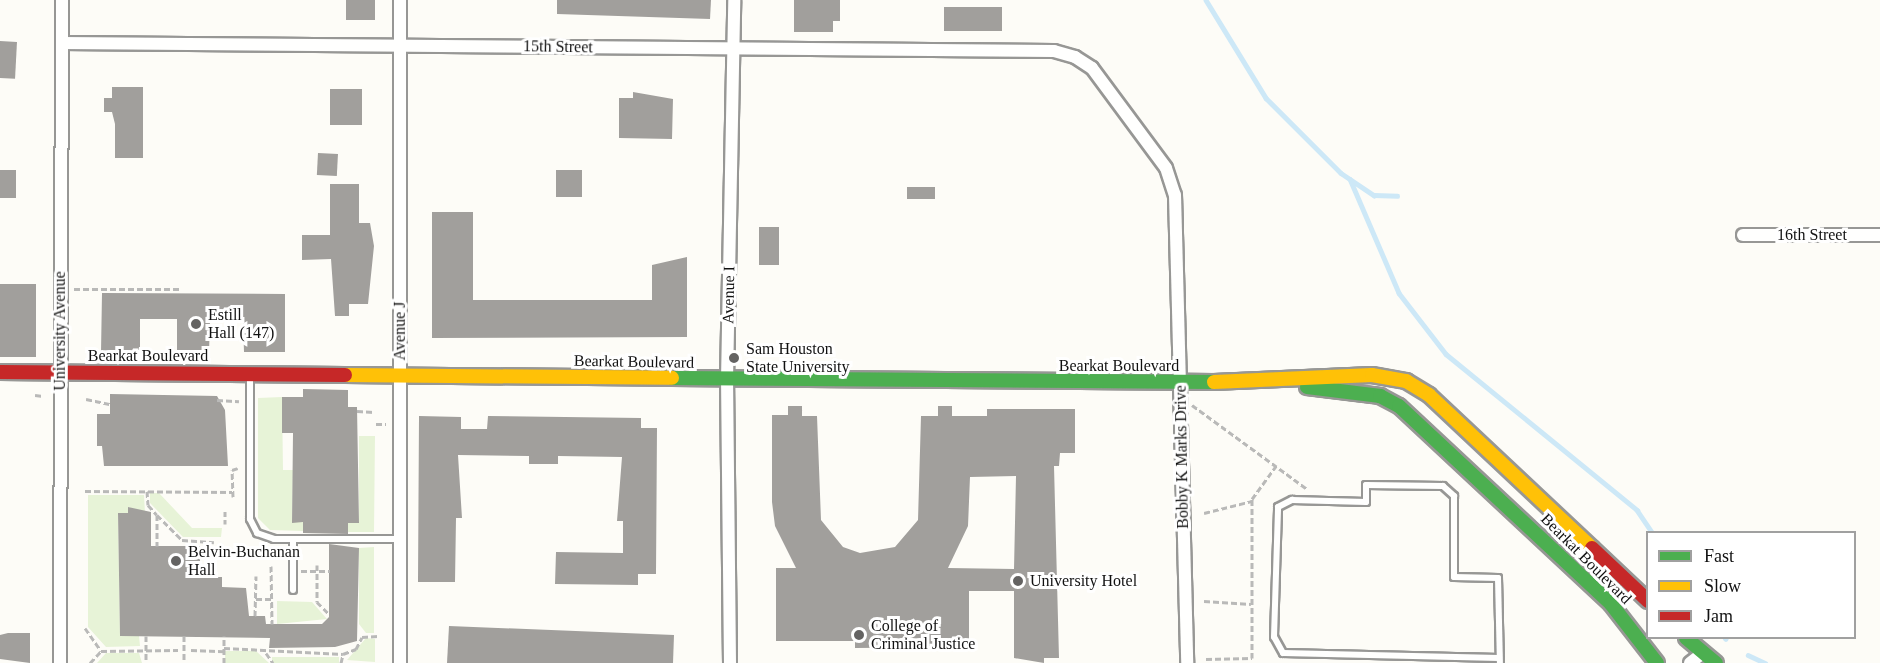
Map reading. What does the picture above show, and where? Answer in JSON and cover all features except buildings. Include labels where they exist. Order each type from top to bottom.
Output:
[{"type":"street","name":"University Avenue","points":[[60,663],[62,0]]},
{"type":"street","name":"Avenue J","points":[[400,0],[400,663]]},
{"type":"street","name":"Avenue I","points":[[730,663],[727,380],[734,0]]},
{"type":"street","name":"15th Street","points":[[62,43],[1054,51]]},
{"type":"street","name":"Bobby K Marks Drive","points":[[1054,51],[1092,68],[1166,168],[1175,195],[1187,663]]},
{"type":"street","name":"16th Street","points":[[1743,235],[1880,235]]},
{"type":"street","name":"Bearkat Boulevard","points":[[0,372],[1180,383],[1267,382],[1372,375],[1406,381],[1438,403],[1646,600]]},
{"type":"street","name":"Bearkat Boulevard","points":[[1267,382],[1380,396],[1399,406],[1611,604],[1657,663]]},
{"type":"street","points":[[1687,639],[1716,663]]},
{"type":"street","points":[[1690,663],[1703,653]]},
{"type":"lane","points":[[250,373],[250,519],[264,536],[292,539],[400,539]]},
{"type":"lane","points":[[1366,485],[1443,486],[1454,496],[1454,577],[1498,578],[1499,661],[1364,660],[1290,654],[1276,644],[1276,512],[1285,502],[1366,502],[1366,485]]},
{"type":"lane","points":[[292,539],[293,590]]},
{"type":"path","points":[[60,289],[181,289]]},
{"type":"path","points":[[35,395],[43,396]]},
{"type":"path","points":[[239,395],[239,412]]},
{"type":"path","points":[[86,399],[110,404]]},
{"type":"path","points":[[218,400],[239,401]]},
{"type":"path","points":[[1180,404],[1206,411],[1319,501]]},
{"type":"path","points":[[357,411],[374,412]]},
{"type":"path","points":[[84,491],[233,494],[238,458]]},
{"type":"path","points":[[1206,659],[1252,658],[1252,501],[1276,466]]},
{"type":"path","points":[[147,491],[148,505],[182,540],[214,543]]},
{"type":"path","points":[[1204,513],[1252,501]]},
{"type":"path","points":[[225,512],[225,524]]},
{"type":"path","points":[[157,514],[157,546]]},
{"type":"path","points":[[271,566],[272,624]]},
{"type":"path","points":[[317,566],[317,603],[329,614]]},
{"type":"path","points":[[293,571],[330,571]]},
{"type":"path","points":[[255,616],[256,576]]},
{"type":"path","points":[[256,599],[272,599]]},
{"type":"path","points":[[1204,601],[1251,604]]},
{"type":"path","points":[[84,628],[101,651]]},
{"type":"path","points":[[146,636],[146,663]]},
{"type":"path","points":[[184,636],[184,663]]},
{"type":"path","points":[[224,636],[224,663]]},
{"type":"path","points":[[266,653],[343,654],[356,649],[362,637],[378,636]]},
{"type":"path","points":[[191,650],[257,648],[266,653],[273,663]]},
{"type":"path","points":[[90,663],[101,651],[178,650]]},
{"type":"path","points":[[341,663],[343,654]]},
{"type":"green space","points":[[282,397],[283,470],[293,470],[292,522],[303,522],[303,531],[270,530],[258,518],[258,398]]},
{"type":"green space","points":[[359,436],[375,436],[374,532],[348,532],[348,523],[359,522]]},
{"type":"green space","points":[[150,493],[159,493],[192,528],[222,528],[221,537],[183,537],[150,503]]},
{"type":"green space","points":[[88,495],[144,495],[145,513],[128,507],[128,513],[118,513],[120,636],[139,636],[140,646],[106,647],[88,627]]},
{"type":"green space","points":[[374,547],[374,633],[366,633],[359,624],[359,548]]},
{"type":"green space","points":[[277,601],[312,602],[327,619],[277,624]]},
{"type":"green space","points":[[366,638],[375,639],[375,662],[347,660]]},
{"type":"green space","points":[[225,651],[256,651],[269,663],[225,663]]},
{"type":"green space","points":[[106,653],[139,653],[142,663],[97,663]]},
{"type":"green space","points":[[272,657],[339,657],[339,663],[272,663]]},
{"type":"waterway","points":[[1206,0],[1266,98],[1341,173],[1374,195],[1397,196]]},
{"type":"waterway","points":[[1350,179],[1399,293],[1446,354],[1637,510],[1651,531]]},
{"type":"waterway","points":[[1748,655],[1765,663]]},
{"type":"traffic: fast","points":[[672,378],[1214,382]]},
{"type":"traffic: fast","points":[[1307,387],[1380,396],[1399,406],[1611,604],[1657,663]]},
{"type":"traffic: fast","points":[[1687,639],[1716,663]]},
{"type":"traffic: slow","points":[[345,375],[672,378]]},
{"type":"traffic: slow","points":[[1214,382],[1372,375],[1406,381],[1429,395],[1592,548]]},
{"type":"traffic: jam","points":[[0,372],[345,375]]},
{"type":"traffic: jam","points":[[1592,548],[1646,599]]},
{"type":"place","name":"Estill Hall (147)","points":[[196,324]]},
{"type":"place","name":"Sam Houston State University","points":[[734,358]]},
{"type":"place","name":"Belvin-Buchanan Hall","points":[[176,561]]},
{"type":"place","name":"University Hotel","points":[[1018,581]]},
{"type":"place","name":"College of Criminal Justice","points":[[859,635]]}]
